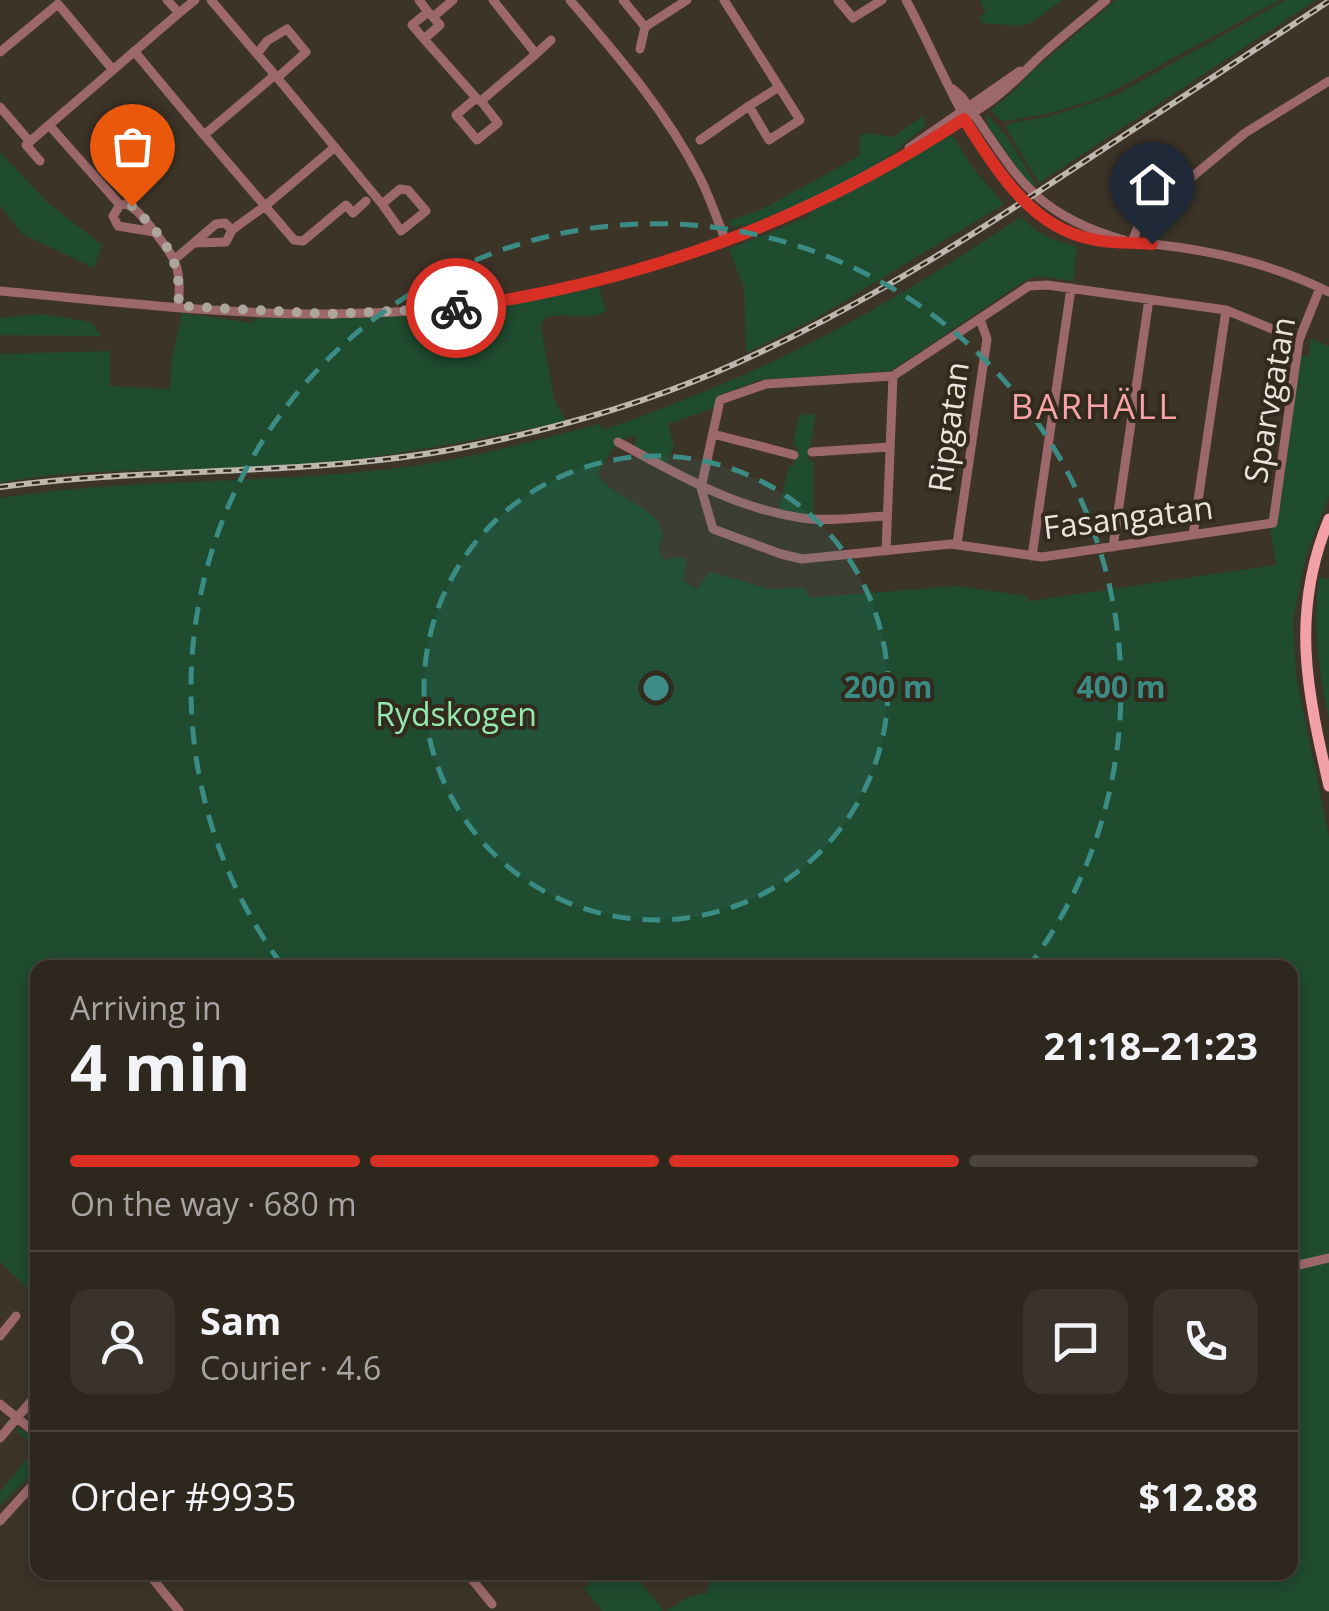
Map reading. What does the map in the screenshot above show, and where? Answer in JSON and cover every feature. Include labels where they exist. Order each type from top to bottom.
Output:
[{"type":"main road","points":[[1329,519],[1310,572],[1304,648],[1312,710],[1329,786]]},
{"type":"street","points":[[168,0],[179,13]]},
{"type":"street","points":[[40,162],[26,145],[195,0]]},
{"type":"street","points":[[211,0],[402,231],[426,211],[408,190],[400,188],[382,204]]},
{"type":"street","points":[[418,0],[440,26],[424,39]]},
{"type":"street","points":[[453,0],[412,25],[478,100],[498,122],[477,140],[456,115],[478,100],[551,40]]},
{"type":"street","points":[[493,0],[536,54]]},
{"type":"street","points":[[570,0],[624,63],[673,130],[699,176],[726,242]]},
{"type":"street","points":[[623,0],[644,27]]},
{"type":"street","points":[[640,49],[644,27],[687,0]]},
{"type":"street","points":[[724,0],[800,120],[769,140],[749,106]]},
{"type":"street","points":[[838,0],[853,18],[882,0]]},
{"type":"street","points":[[906,0],[966,112],[1039,200],[1071,222],[1132,242],[1240,258],[1325,290]]},
{"type":"street","points":[[0,291],[330,314],[454,308],[598,282],[726,242],[816,202],[900,157],[1032,63],[1106,0]]},
{"type":"street","points":[[0,52],[58,4],[113,70]]},
{"type":"street","points":[[204,135],[306,52],[287,29],[267,41],[257,54]]},
{"type":"street","points":[[134,51],[294,240],[303,241],[346,205],[353,213],[366,201]]},
{"type":"street","points":[[1132,242],[1141,219],[1204,166],[1245,133],[1329,80]]},
{"type":"street","points":[[700,140],[779,86]]},
{"type":"street","points":[[0,107],[30,142]]},
{"type":"street","points":[[49,125],[120,205]]},
{"type":"street","points":[[194,242],[226,242],[232,230],[335,147]]},
{"type":"street","points":[[154,232],[118,226],[113,216],[120,205],[135,208],[154,232],[175,259],[180,280],[178,306]]},
{"type":"street","points":[[175,259],[220,222],[232,230]]},
{"type":"street","points":[[701,488],[720,400],[766,384],[893,376],[1030,286],[1226,310],[1300,340]]},
{"type":"street","points":[[1032,556],[1071,288]]},
{"type":"street","name":"Sparvgatan","points":[[1273,523],[1300,340],[1325,290]]},
{"type":"street","points":[[1113,547],[1149,299]]},
{"type":"street","points":[[1193,535],[1226,310]]},
{"type":"street","name":"Ripgatan","points":[[957,544],[987,338],[980,318]]},
{"type":"street","points":[[886,552],[893,376]]},
{"type":"street","points":[[712,434],[794,455]]},
{"type":"street","points":[[618,442],[701,488],[795,517],[887,516]]},
{"type":"street","points":[[812,452],[890,447]]},
{"type":"street","name":"Fasangatan","points":[[701,488],[713,529],[781,554],[815,560],[957,544],[1032,556],[1273,523]]},
{"type":"street","points":[[1299,1266],[1329,1258]]},
{"type":"street","points":[[0,1336],[16,1316]]},
{"type":"street","points":[[0,1438],[30,1403]]},
{"type":"street","points":[[0,1404],[30,1429]]},
{"type":"street","points":[[0,1520],[30,1488]]},
{"type":"street","points":[[154,1580],[179,1611]]},
{"type":"street","points":[[472,1580],[492,1604]]},
{"type":"green space","points":[[980,0],[1062,0],[1031,22],[1018,25],[982,23],[979,17],[986,12]]},
{"type":"green space","points":[[1116,0],[1280,0],[1100,98],[1050,113],[1000,120],[991,110]]},
{"type":"green space","points":[[1286,0],[1316,0],[1039,183],[1006,128],[1007,124],[1051,116],[1116,95]]},
{"type":"green space","points":[[986,113],[1007,137],[1036,185],[1028,183],[988,126]]},
{"type":"green space","points":[[925,115],[924,127],[894,153],[854,178],[791,210],[732,227],[729,221],[763,209],[859,156],[860,136],[867,133],[893,137]]},
{"type":"green space","points":[[951,134],[976,172],[1004,204],[815,319],[746,353],[744,288],[729,249],[808,217]]},
{"type":"green space","points":[[0,152],[47,202],[102,245],[94,268],[22,234],[0,205]]},
{"type":"green space","name":"Rydskogen","points":[[1021,217],[1047,236],[1077,246],[1073,281],[1035,276],[891,371],[759,380],[717,396],[714,408],[668,424],[674,447],[665,465],[635,449],[633,436],[619,440],[597,474],[659,524],[662,557],[686,559],[684,581],[696,590],[710,572],[769,589],[805,588],[809,598],[955,586],[1028,596],[1026,601],[1030,601],[1276,565],[1270,526],[1277,525],[1301,356],[1309,356],[1310,338],[1329,346],[1329,496],[1305,559],[1293,621],[1296,676],[1329,837],[1329,1611],[665,1611],[691,1596],[707,1593],[710,1580],[1298,1580],[1298,960],[30,960],[30,1290],[0,1262],[0,498],[95,487],[410,467],[599,424],[604,430],[716,387],[824,336]]},
{"type":"green space","points":[[599,287],[606,311],[591,316],[543,319],[541,328],[554,399],[566,421],[428,448],[324,463],[71,474],[0,483],[0,354],[110,351],[110,386],[170,389],[182,313],[253,323],[254,319],[268,318],[393,316],[517,303]]},
{"type":"green space","points":[[42,314],[91,322],[101,336],[0,335],[0,318]]},
{"type":"green space","points":[[816,414],[808,460],[813,461],[813,516],[779,509],[789,465],[794,466],[798,447],[793,445],[799,415]]},
{"type":"green space","points":[[1319,577],[1329,579],[1329,718],[1318,648]]},
{"type":"green space","points":[[13,1428],[21,1429],[30,1437],[30,1443]]},
{"type":"green space","points":[[30,1455],[30,1476],[0,1505],[0,1492]]},
{"type":"green space","points":[[594,1580],[639,1580],[664,1611],[602,1611],[584,1588]]},
{"type":"railway","points":[[0,487],[403,457],[525,434],[652,397],[802,332],[928,262],[1329,1]]},
{"type":"way so far","points":[[132,206],[175,259],[180,280],[178,306],[330,314],[456,308]]},
{"type":"district","name":"BARHÄLL","points":[[1095,407]]},
{"type":"route","points":[[456,308],[598,282],[726,242],[866,177],[964,119],[1015,192],[1046,220],[1093,240],[1152,244]]}]
